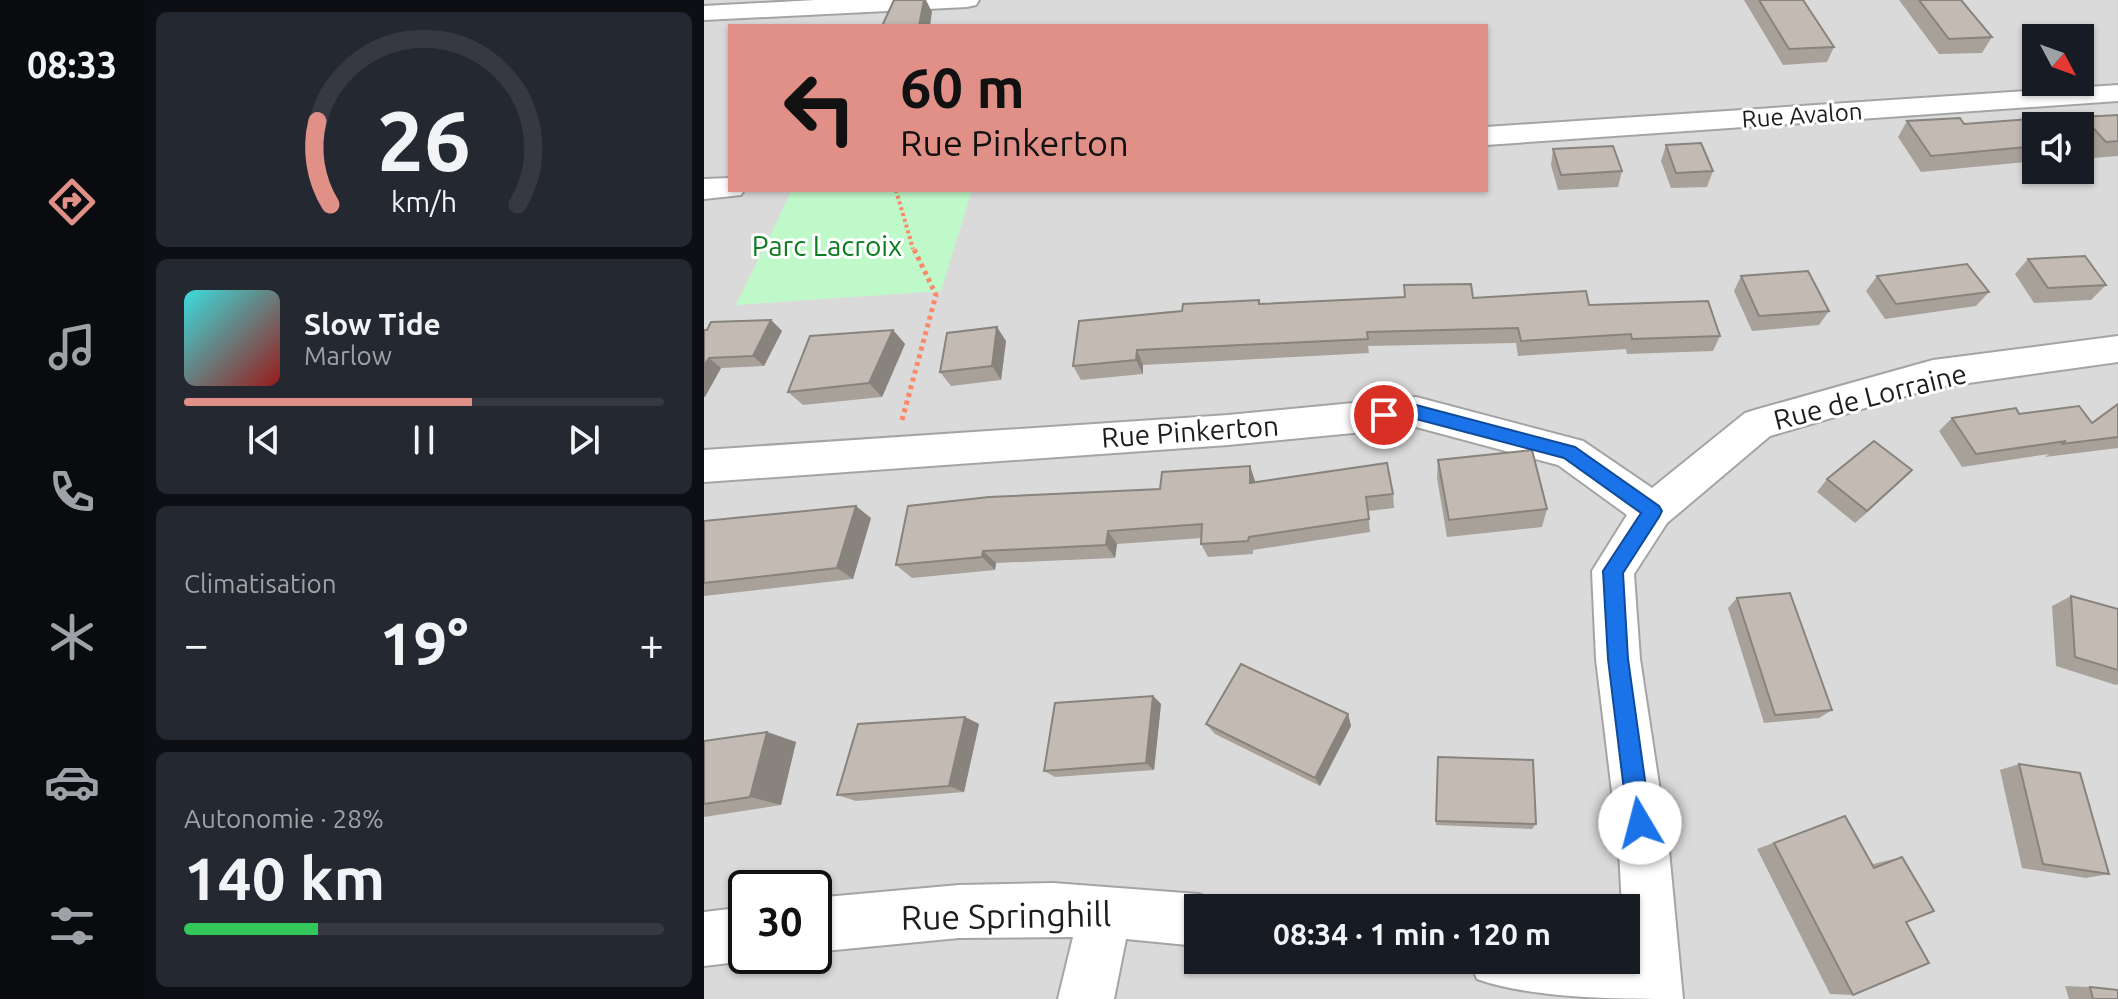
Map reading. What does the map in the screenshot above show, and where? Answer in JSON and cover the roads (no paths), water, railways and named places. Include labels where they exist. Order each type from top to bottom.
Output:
[{"type":"street","points":[[704,13],[844,11],[967,0]]},
{"type":"street","name":"Rue Avalon","points":[[1488,136],[2118,93]]},
{"type":"street","points":[[704,189],[728,188]]},
{"type":"street","name":"Rue de Lorraine","points":[[1654,989],[1644,850],[1618,659],[1613,571],[1653,511],[1758,424],[1933,374],[2118,349]]},
{"type":"street","name":"Rue Pinkerton","points":[[704,466],[1228,430],[1416,412],[1569,452],[1653,511]]},
{"type":"street","name":"Rue Springhill","points":[[832,923],[970,909],[1038,907],[1184,919]]},
{"type":"street","points":[[1086,999],[1106,911]]},
{"type":"street","points":[[704,939],[728,936]]},
{"type":"street","points":[[1572,974],[1654,989]]},
{"type":"park label","name":"Parc Lacroix","points":[[827,245]]}]
